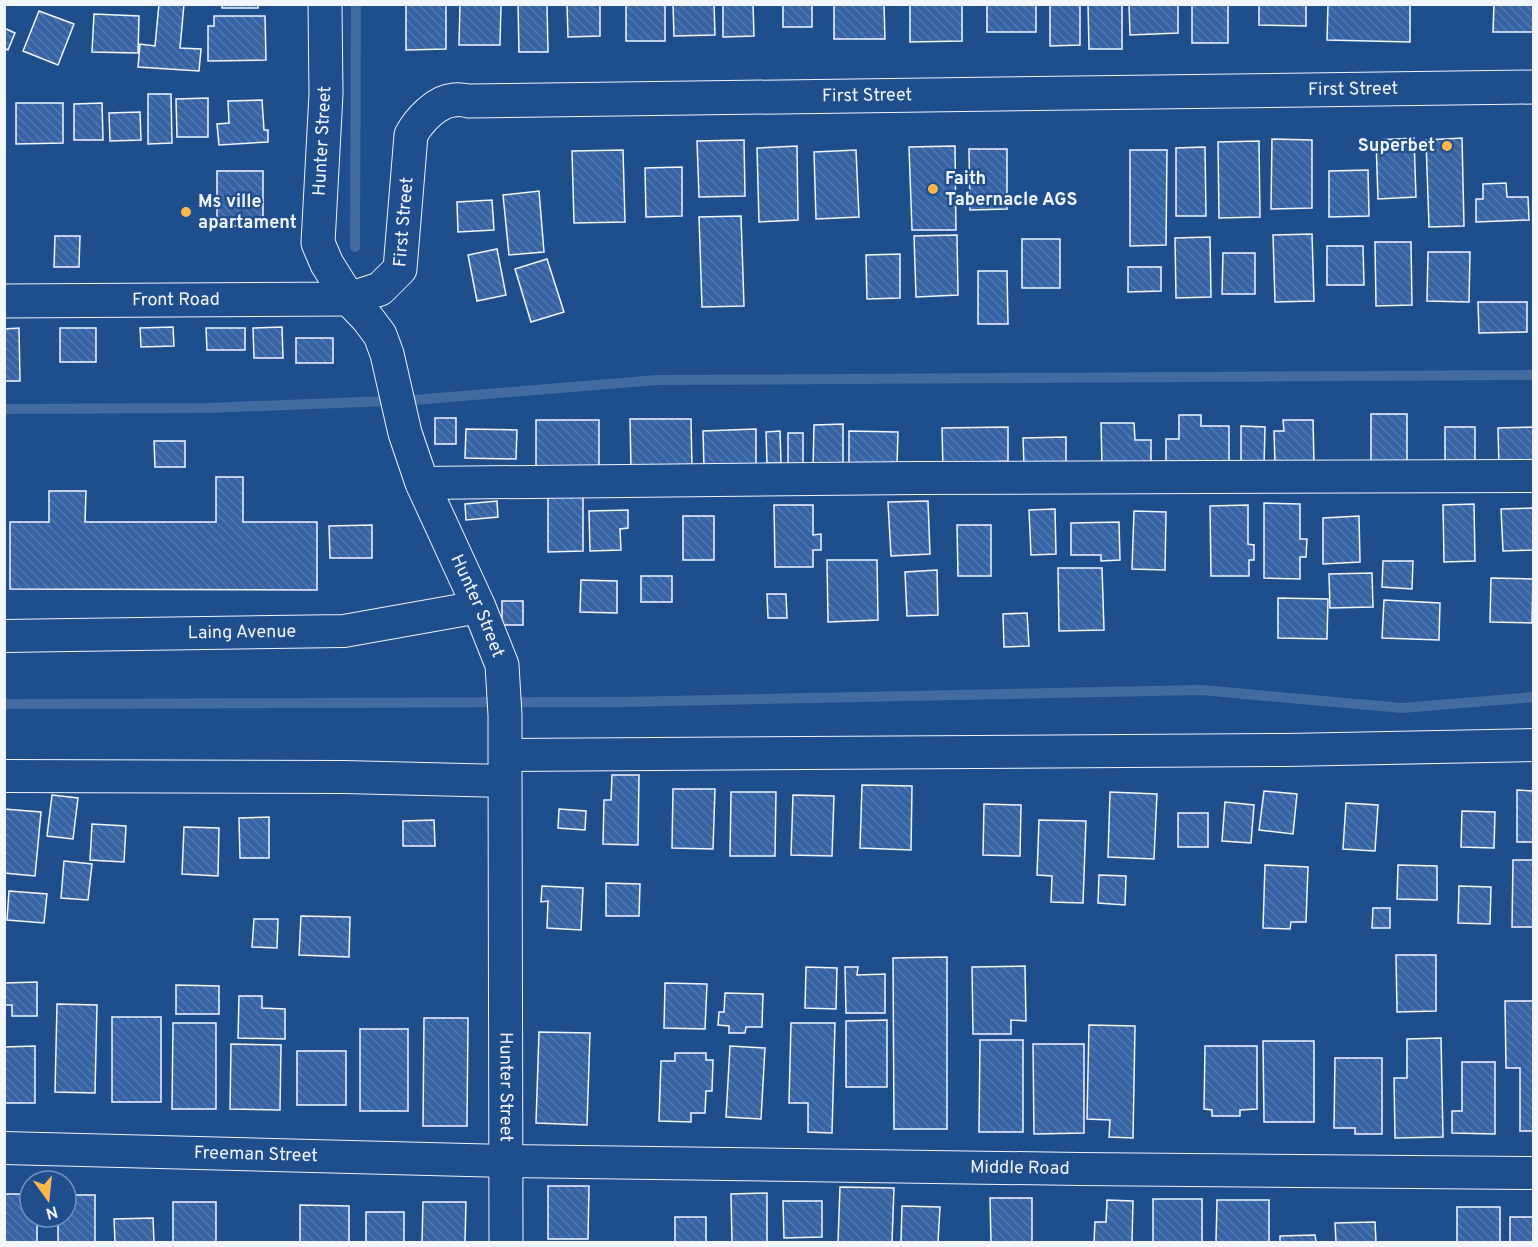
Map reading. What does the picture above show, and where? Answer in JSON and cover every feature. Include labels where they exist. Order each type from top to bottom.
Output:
[{"type":"street","name":"Hunter Street","points":[[325,4],[326,94],[318,243],[327,264],[349,299],[380,335],[387,354],[405,433],[422,483],[479,607],[502,665],[505,715],[506,1242]]},
{"type":"street","name":"First Street","points":[[349,299],[380,290],[400,269],[411,135],[421,119],[436,107],[452,99],[1533,87]]},
{"type":"street","name":"Front Road","points":[[4,301],[349,299]]},
{"type":"street","points":[[422,483],[916,478],[1533,476]]},
{"type":"street","name":"Laing Avenue","points":[[4,636],[344,631],[479,607]]},
{"type":"street","points":[[4,776],[344,777],[505,768],[1533,745]]},
{"type":"street","name":"Freeman Street","points":[[4,1148],[506,1161]]},
{"type":"street","name":"Middle Road","points":[[506,1161],[1533,1173]]},
{"type":"building","points":[[159,4],[184,4],[180,48],[201,49],[199,71],[138,67],[140,44],[155,46]]},
{"type":"building","points":[[222,4],[258,4],[258,8],[222,8]]},
{"type":"building","points":[[406,4],[446,4],[446,49],[406,50]]},
{"type":"building","points":[[460,4],[501,4],[500,45],[459,45]]},
{"type":"building","points":[[518,4],[547,4],[548,52],[519,52]]},
{"type":"building","points":[[567,4],[600,4],[600,36],[568,37]]},
{"type":"building","points":[[626,4],[665,4],[665,41],[626,41]]},
{"type":"building","points":[[673,4],[714,4],[715,35],[674,36]]},
{"type":"building","points":[[723,4],[753,4],[754,36],[723,37]]},
{"type":"building","points":[[783,4],[812,4],[812,27],[783,27]]},
{"type":"building","points":[[834,4],[884,4],[885,39],[834,39]]},
{"type":"building","points":[[910,4],[962,4],[962,41],[910,42]]},
{"type":"building","points":[[987,4],[1036,4],[1036,32],[987,32]]},
{"type":"building","points":[[1050,4],[1080,4],[1080,45],[1050,46]]},
{"type":"building","points":[[1088,4],[1122,4],[1122,49],[1089,49]]},
{"type":"building","points":[[1129,4],[1178,4],[1178,33],[1130,35]]},
{"type":"building","points":[[1192,4],[1228,4],[1228,43],[1192,43]]},
{"type":"building","points":[[1259,4],[1306,4],[1306,26],[1259,25]]},
{"type":"building","points":[[1328,4],[1410,4],[1410,42],[1327,40]]},
{"type":"building","points":[[1494,4],[1534,4],[1534,32],[1493,32]]},
{"type":"building","points":[[39,11],[74,24],[58,65],[23,51]]},
{"type":"building","points":[[94,14],[139,16],[138,53],[92,52]]},
{"type":"building","points":[[214,16],[265,16],[266,60],[208,61],[208,26],[214,26]]},
{"type":"building","points":[[4,28],[15,33],[8,50],[4,48]]},
{"type":"building","points":[[148,94],[171,94],[172,143],[148,144]]},
{"type":"building","points":[[208,98],[208,137],[177,137],[176,99]]},
{"type":"building","points":[[262,100],[264,130],[268,130],[268,142],[219,145],[217,124],[229,123],[228,101]]},
{"type":"building","points":[[16,103],[63,103],[63,143],[16,144]]},
{"type":"building","points":[[102,103],[103,140],[74,140],[74,104]]},
{"type":"building","points":[[140,112],[141,140],[110,141],[109,113]]},
{"type":"building","points":[[1414,138],[1416,197],[1378,199],[1376,140]]},
{"type":"building","points":[[1462,138],[1464,226],[1429,227],[1426,140]]},
{"type":"building","points":[[1272,139],[1312,140],[1312,208],[1271,209]]},
{"type":"building","points":[[744,140],[745,196],[699,197],[697,141]]},
{"type":"building","points":[[1259,141],[1260,217],[1219,218],[1218,142]]},
{"type":"building","points":[[797,146],[798,220],[759,222],[757,148]]},
{"type":"building","name":"Faith Tabernacle AGS","points":[[955,146],[956,230],[912,230],[909,147]]},
{"type":"building","points":[[1205,147],[1206,216],[1176,216],[1176,148]]},
{"type":"building","points":[[969,149],[1007,149],[1007,209],[970,210]]},
{"type":"building","points":[[623,150],[625,222],[574,223],[572,151]]},
{"type":"building","points":[[856,150],[859,217],[816,219],[814,152]]},
{"type":"building","points":[[1130,150],[1167,150],[1166,245],[1130,246]]},
{"type":"building","points":[[682,167],[682,216],[646,217],[645,168]]},
{"type":"building","points":[[1368,170],[1369,216],[1329,217],[1329,171]]},
{"type":"building","points":[[217,171],[263,171],[263,226],[217,226]]},
{"type":"building","points":[[1506,183],[1507,197],[1528,197],[1529,220],[1476,222],[1476,199],[1483,199],[1483,184]]},
{"type":"building","points":[[539,191],[544,252],[509,255],[503,195]]},
{"type":"building","points":[[492,200],[494,230],[458,232],[457,202]]},
{"type":"building","points":[[741,216],[744,306],[702,307],[699,217]]},
{"type":"building","points":[[1312,234],[1314,301],[1275,302],[1273,235]]},
{"type":"building","points":[[957,235],[958,295],[916,297],[914,236]]},
{"type":"building","points":[[55,236],[80,236],[79,267],[54,267]]},
{"type":"building","points":[[1210,237],[1211,297],[1176,298],[1175,238]]},
{"type":"building","points":[[1022,239],[1060,239],[1060,288],[1022,288]]},
{"type":"building","points":[[1375,242],[1411,242],[1412,305],[1376,306]]},
{"type":"building","points":[[1327,246],[1363,246],[1364,285],[1327,285]]},
{"type":"building","points":[[497,249],[506,295],[477,301],[468,255]]},
{"type":"building","points":[[1428,252],[1470,252],[1469,302],[1427,301]]},
{"type":"building","points":[[1223,253],[1255,253],[1255,294],[1222,294]]},
{"type":"building","points":[[900,254],[900,298],[867,299],[866,255]]},
{"type":"building","points":[[547,259],[564,312],[531,322],[515,269]]},
{"type":"building","points":[[1128,267],[1161,267],[1161,291],[1128,292]]},
{"type":"building","points":[[978,271],[1007,271],[1008,324],[978,324]]},
{"type":"building","points":[[1478,302],[1527,302],[1527,332],[1479,333]]},
{"type":"building","points":[[173,327],[174,346],[141,347],[140,328]]},
{"type":"building","points":[[282,327],[283,358],[254,358],[253,328]]},
{"type":"building","points":[[19,328],[20,381],[4,381],[4,329]]},
{"type":"building","points":[[60,328],[96,328],[96,362],[60,362]]},
{"type":"building","points":[[206,328],[245,328],[245,350],[207,350]]},
{"type":"building","points":[[296,338],[333,338],[333,363],[296,363]]},
{"type":"building","points":[[1371,414],[1407,414],[1407,464],[1371,464]]},
{"type":"building","points":[[1179,415],[1201,415],[1201,426],[1229,426],[1229,467],[1166,466],[1166,439],[1179,439]]},
{"type":"building","points":[[435,418],[456,418],[456,444],[435,444]]},
{"type":"building","points":[[630,419],[691,419],[692,468],[631,469]]},
{"type":"building","points":[[536,420],[599,420],[599,466],[536,467]]},
{"type":"building","points":[[1283,420],[1313,420],[1314,464],[1275,465],[1274,431],[1284,431]]},
{"type":"building","points":[[1101,423],[1134,423],[1135,440],[1151,440],[1151,466],[1102,466]]},
{"type":"building","points":[[843,424],[843,469],[813,469],[814,425]]},
{"type":"building","points":[[1241,426],[1265,427],[1264,466],[1241,466]]},
{"type":"building","points":[[1008,427],[1008,461],[985,462],[985,471],[943,472],[942,428]]},
{"type":"building","points":[[1445,427],[1475,427],[1475,463],[1445,464]]},
{"type":"building","points":[[1534,427],[1534,468],[1499,469],[1498,428]]},
{"type":"building","points":[[466,429],[517,430],[516,459],[465,458]]},
{"type":"building","points":[[756,429],[756,467],[704,468],[703,431]]},
{"type":"building","points":[[780,431],[781,463],[767,463],[766,432]]},
{"type":"building","points":[[849,431],[898,432],[897,466],[849,466]]},
{"type":"building","points":[[788,433],[803,433],[803,464],[788,464]]},
{"type":"building","points":[[1066,437],[1066,465],[1024,466],[1023,438]]},
{"type":"building","points":[[154,441],[185,441],[185,467],[155,467]]},
{"type":"building","points":[[216,477],[243,477],[243,522],[317,522],[317,590],[10,589],[10,522],[49,522],[49,491],[86,491],[85,522],[216,522]]},
{"type":"building","points":[[548,495],[583,495],[583,551],[548,552]]},
{"type":"building","points":[[497,501],[498,517],[466,520],[465,504]]},
{"type":"building","points":[[928,501],[930,554],[891,556],[888,502]]},
{"type":"building","points":[[1264,503],[1300,504],[1300,539],[1307,539],[1306,557],[1300,557],[1300,579],[1264,578]]},
{"type":"building","points":[[1474,504],[1475,561],[1444,562],[1443,505]]},
{"type":"building","points":[[774,505],[813,505],[813,535],[821,534],[821,550],[813,550],[813,567],[775,567]]},
{"type":"building","points":[[1248,505],[1248,544],[1254,545],[1254,560],[1249,560],[1249,576],[1211,576],[1210,506]]},
{"type":"building","points":[[1534,508],[1534,550],[1503,551],[1501,509]]},
{"type":"building","points":[[1055,509],[1056,554],[1031,555],[1029,510]]},
{"type":"building","points":[[628,510],[628,528],[620,529],[621,550],[590,551],[589,511]]},
{"type":"building","points":[[1134,511],[1166,512],[1165,570],[1132,569]]},
{"type":"building","points":[[683,516],[714,516],[714,560],[683,560]]},
{"type":"building","points":[[1359,516],[1360,562],[1323,564],[1323,518]]},
{"type":"building","points":[[1119,522],[1120,560],[1101,561],[1101,555],[1071,555],[1071,523]]},
{"type":"building","points":[[372,525],[372,558],[330,558],[329,526]]},
{"type":"building","points":[[957,525],[991,525],[991,576],[958,576]]},
{"type":"building","points":[[827,560],[877,560],[878,620],[828,622]]},
{"type":"building","points":[[1383,561],[1413,561],[1412,589],[1382,587]]},
{"type":"building","points":[[1058,568],[1102,568],[1104,630],[1059,631]]},
{"type":"building","points":[[937,570],[938,615],[907,616],[905,572]]},
{"type":"building","points":[[1372,573],[1373,607],[1330,608],[1329,574]]},
{"type":"building","points":[[641,576],[672,576],[672,602],[641,602]]},
{"type":"building","points":[[1491,578],[1533,579],[1532,623],[1490,622]]},
{"type":"building","points":[[581,580],[617,581],[617,613],[580,612]]},
{"type":"building","points":[[767,594],[786,594],[787,618],[768,618]]},
{"type":"building","points":[[1278,598],[1328,599],[1327,639],[1278,638]]},
{"type":"building","points":[[1384,600],[1440,603],[1439,640],[1382,638]]},
{"type":"building","points":[[502,601],[523,601],[523,625],[502,625]]},
{"type":"building","points":[[1027,613],[1029,646],[1004,647],[1003,614]]},
{"type":"building","points":[[612,775],[639,775],[638,845],[603,844],[604,800],[611,800]]},
{"type":"building","points":[[862,785],[912,786],[911,850],[860,848]]},
{"type":"building","points":[[673,789],[715,789],[713,849],[672,848]]},
{"type":"building","points":[[1517,790],[1534,791],[1534,842],[1517,842]]},
{"type":"building","points":[[1264,791],[1297,794],[1293,834],[1259,830]]},
{"type":"building","points":[[731,792],[776,792],[775,856],[730,856]]},
{"type":"building","points":[[1110,792],[1157,794],[1154,859],[1108,857]]},
{"type":"building","points":[[52,795],[78,798],[73,839],[47,836]]},
{"type":"building","points":[[793,795],[834,796],[832,856],[791,855]]},
{"type":"building","points":[[1225,802],[1254,805],[1251,843],[1222,841]]},
{"type":"building","points":[[1346,803],[1378,805],[1375,851],[1343,849]]},
{"type":"building","points":[[984,804],[1021,805],[1020,856],[983,855]]},
{"type":"building","points":[[4,809],[41,812],[35,876],[4,873]]},
{"type":"building","points":[[559,809],[586,811],[585,830],[558,828]]},
{"type":"building","points":[[1462,811],[1495,812],[1494,848],[1461,847]]},
{"type":"building","points":[[1178,813],[1208,813],[1208,847],[1178,847]]},
{"type":"building","points":[[269,817],[269,858],[240,858],[239,818]]},
{"type":"building","points":[[434,820],[435,846],[403,846],[403,821]]},
{"type":"building","points":[[1039,820],[1086,821],[1083,903],[1051,902],[1052,876],[1037,875]]},
{"type":"building","points":[[92,824],[126,826],[124,862],[90,860]]},
{"type":"building","points":[[184,827],[219,828],[218,876],[182,874]]},
{"type":"building","points":[[1513,860],[1534,860],[1534,927],[1512,927]]},
{"type":"building","points":[[64,861],[92,864],[88,900],[61,898]]},
{"type":"building","points":[[1265,865],[1308,867],[1306,922],[1291,922],[1290,929],[1263,928]]},
{"type":"building","points":[[1398,865],[1437,866],[1437,900],[1397,899]]},
{"type":"building","points":[[1099,875],[1126,876],[1125,905],[1098,903]]},
{"type":"building","points":[[606,883],[640,884],[639,916],[606,916]]},
{"type":"building","points":[[542,886],[583,888],[581,930],[547,928],[548,901],[541,902]]},
{"type":"building","points":[[1459,886],[1491,887],[1490,924],[1458,923]]},
{"type":"building","points":[[9,891],[47,894],[44,923],[7,920]]},
{"type":"building","points":[[1373,908],[1390,908],[1390,928],[1372,928]]},
{"type":"building","points":[[301,916],[350,917],[349,957],[299,955]]},
{"type":"building","points":[[254,919],[278,919],[277,948],[252,947]]},
{"type":"building","points":[[1396,955],[1436,955],[1436,1011],[1397,1012]]},
{"type":"building","points":[[947,957],[947,1129],[894,1129],[893,958]]},
{"type":"building","points":[[1025,966],[1026,1021],[1011,1020],[1011,1034],[973,1034],[972,967]]},
{"type":"building","points":[[806,967],[837,968],[836,1009],[805,1008]]},
{"type":"building","points":[[845,967],[858,967],[857,975],[885,974],[885,1013],[846,1013]]},
{"type":"building","points":[[37,982],[37,1016],[12,1016],[12,1005],[4,1005],[4,983]]},
{"type":"building","points":[[665,983],[707,984],[705,1029],[664,1028]]},
{"type":"building","points":[[176,985],[219,986],[219,1014],[176,1014]]},
{"type":"building","points":[[725,993],[763,994],[762,1027],[746,1027],[745,1033],[729,1033],[729,1026],[718,1025],[719,1012],[724,1012]]},
{"type":"building","points":[[239,996],[262,996],[262,1008],[285,1009],[285,1039],[238,1038]]},
{"type":"building","points":[[1505,1001],[1534,1001],[1534,1131],[1520,1131],[1520,1068],[1506,1068]]},
{"type":"building","points":[[57,1004],[97,1005],[95,1093],[55,1092]]},
{"type":"building","points":[[112,1017],[161,1017],[161,1102],[112,1102]]},
{"type":"building","points":[[424,1018],[468,1018],[467,1126],[423,1126]]},
{"type":"building","points":[[887,1020],[887,1087],[846,1087],[846,1021]]},
{"type":"building","points":[[173,1023],[216,1023],[216,1109],[172,1109]]},
{"type":"building","points":[[791,1023],[835,1023],[832,1133],[808,1132],[808,1103],[789,1103]]},
{"type":"building","points":[[1089,1025],[1135,1026],[1133,1138],[1109,1137],[1110,1120],[1087,1119]]},
{"type":"building","points":[[360,1029],[408,1029],[408,1111],[360,1111]]},
{"type":"building","points":[[539,1032],[590,1033],[587,1125],[536,1123]]},
{"type":"building","points":[[1441,1038],[1443,1137],[1395,1138],[1394,1078],[1407,1078],[1407,1039]]},
{"type":"building","points":[[980,1040],[1023,1040],[1023,1132],[979,1132]]},
{"type":"building","points":[[1263,1041],[1314,1041],[1314,1122],[1264,1122]]},
{"type":"building","points":[[231,1044],[281,1045],[280,1110],[230,1109]]},
{"type":"building","points":[[1033,1044],[1084,1044],[1084,1133],[1034,1134]]},
{"type":"building","points":[[35,1046],[35,1103],[4,1103],[4,1047]]},
{"type":"building","points":[[730,1046],[765,1048],[761,1119],[726,1117]]},
{"type":"building","points":[[1205,1046],[1257,1046],[1257,1109],[1240,1110],[1240,1116],[1212,1116],[1212,1110],[1204,1109]]},
{"type":"building","points":[[297,1051],[346,1051],[346,1105],[297,1105]]},
{"type":"building","points":[[675,1053],[706,1053],[706,1060],[713,1060],[712,1091],[706,1091],[705,1113],[691,1113],[691,1122],[659,1121],[661,1061],[675,1061]]},
{"type":"building","points":[[1335,1058],[1382,1058],[1382,1134],[1355,1134],[1355,1128],[1334,1128]]},
{"type":"building","points":[[1462,1062],[1495,1062],[1495,1134],[1452,1133],[1452,1111],[1462,1111]]},
{"type":"building","points":[[548,1186],[589,1186],[588,1239],[548,1239]]},
{"type":"building","points":[[840,1187],[894,1188],[892,1242],[838,1242]]},
{"type":"building","points":[[767,1193],[767,1242],[732,1242],[731,1194]]},
{"type":"building","points":[[4,1194],[18,1194],[18,1229],[37,1229],[37,1242],[4,1242]]},
{"type":"building","points":[[78,1195],[95,1195],[95,1242],[58,1242],[58,1229],[78,1229]]},
{"type":"building","points":[[990,1198],[1032,1198],[1032,1242],[991,1242]]},
{"type":"building","points":[[1153,1199],[1202,1199],[1202,1242],[1153,1242]]},
{"type":"building","points":[[1107,1200],[1133,1201],[1132,1242],[1094,1242],[1095,1222],[1106,1222]]},
{"type":"building","points":[[1217,1200],[1269,1200],[1269,1242],[1216,1242]]},
{"type":"building","points":[[783,1201],[822,1201],[822,1237],[784,1238]]},
{"type":"building","points":[[173,1202],[216,1202],[216,1242],[173,1242]]},
{"type":"building","points":[[423,1202],[466,1202],[465,1242],[422,1242]]},
{"type":"building","points":[[300,1205],[349,1206],[349,1242],[300,1242]]},
{"type":"building","points":[[902,1206],[940,1207],[938,1242],[901,1242]]},
{"type":"building","points":[[1457,1207],[1500,1207],[1500,1242],[1457,1242]]},
{"type":"building","points":[[366,1212],[404,1212],[404,1242],[366,1242]]},
{"type":"building","points":[[675,1217],[706,1217],[706,1242],[675,1242]]},
{"type":"building","points":[[1510,1217],[1534,1217],[1534,1242],[1510,1242]]},
{"type":"building","points":[[153,1218],[154,1242],[115,1242],[114,1219]]},
{"type":"building","points":[[1375,1222],[1376,1242],[1336,1242],[1335,1223]]},
{"type":"building","points":[[1315,1235],[1316,1242],[1280,1242],[1280,1236]]},
{"type":"waterway","points":[[355,247],[356,4]]},
{"type":"waterway","points":[[4,409],[207,408],[414,400],[657,380],[1534,375]]},
{"type":"waterway","points":[[4,704],[620,702],[1201,690],[1402,708],[1534,697]]},
{"type":"place","name":"Superbet","points":[[1447,146]]},
{"type":"place","name":"Faith Tabernacle AGS","points":[[933,189]]},
{"type":"place","name":"Ms ville apartament","points":[[186,212]]}]
